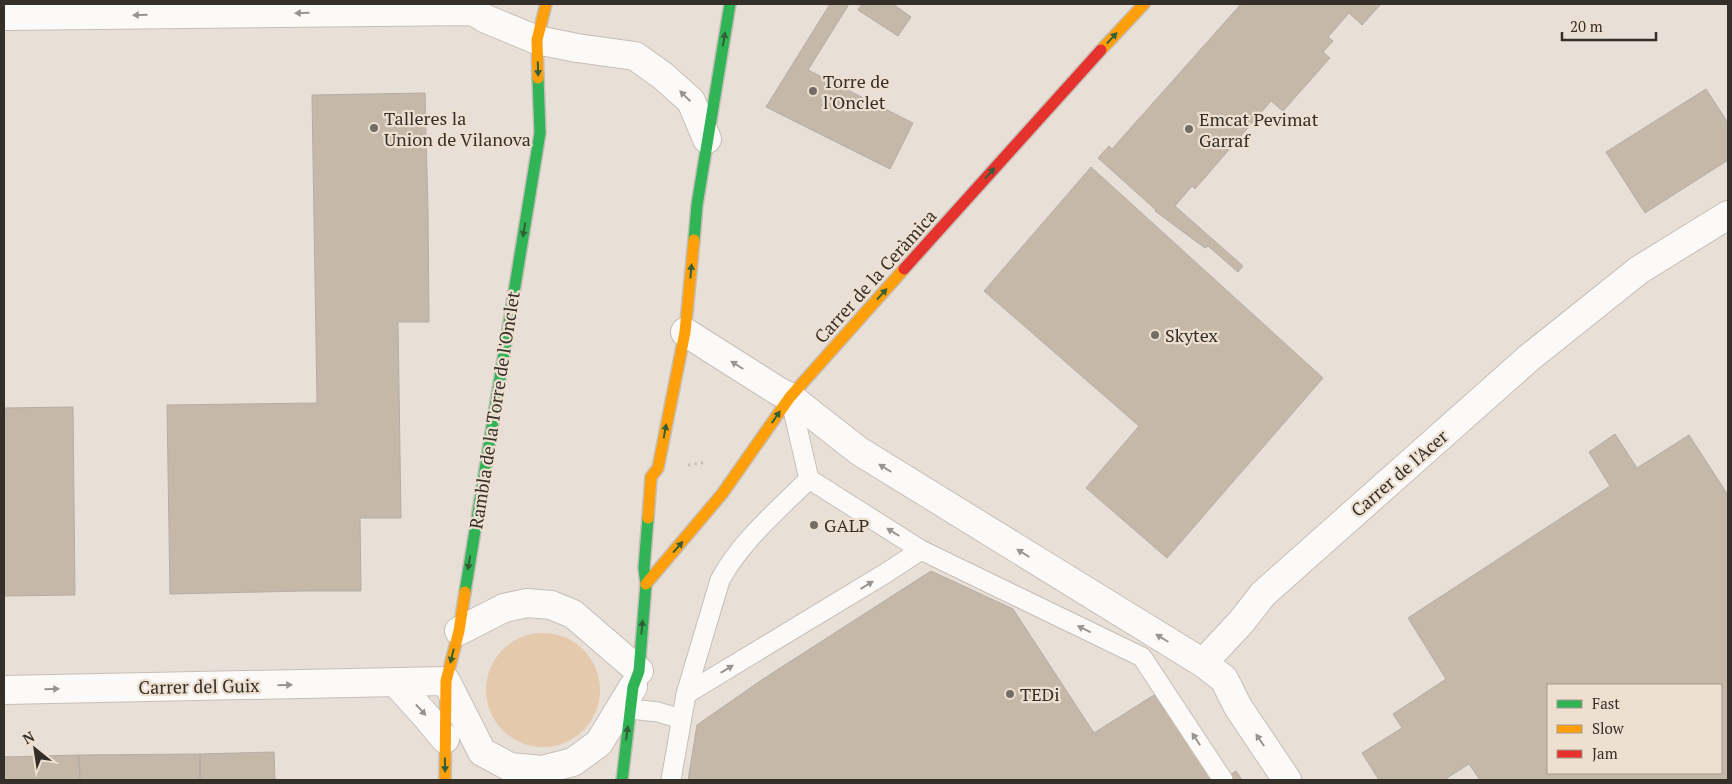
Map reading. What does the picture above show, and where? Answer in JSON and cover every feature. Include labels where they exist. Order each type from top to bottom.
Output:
[{"type":"street","points":[[4,16],[477,11],[508,4]]},
{"type":"street","name":"Rambla de la Torre de l'Onclet","points":[[445,780],[446,681],[459,631],[539,140],[537,40],[546,4]]},
{"type":"street","points":[[622,780],[646,584],[644,568],[651,477],[658,468],[685,332],[697,205],[730,4]]},
{"type":"street","name":"Carrer de la Ceràmica","points":[[646,584],[722,494],[790,397],[1073,80],[1144,4]]},
{"type":"street","points":[[477,11],[537,40],[635,56],[664,76],[691,101],[707,139]]},
{"type":"street","name":"Carrer de l'Acer","points":[[1203,663],[1242,621],[1263,594],[1530,356],[1639,270],[1728,215]]},
{"type":"street","points":[[685,332],[778,392],[790,397],[858,451],[1203,663],[1224,679],[1238,707],[1287,780]]},
{"type":"street","points":[[459,631],[504,608],[527,604],[551,605],[573,614],[634,689]]},
{"type":"street","points":[[446,681],[482,752],[510,767],[542,770],[573,762],[599,743],[634,689]]},
{"type":"street","name":"Carrer del Guix","points":[[4,690],[446,681]]},
{"type":"street","points":[[395,682],[444,739]]},
{"type":"lane","points":[[790,397],[809,479],[921,550],[1142,658],[1223,780]]},
{"type":"lane","points":[[671,780],[686,694],[720,580],[740,550],[809,479]]},
{"type":"lane","points":[[686,694],[921,550]]},
{"type":"lane","points":[[634,689],[658,712],[682,719]]},
{"type":"shaded area","points":[[543,633],[565,637],[584,649],[596,668],[600,690],[596,712],[584,731],[565,743],[543,747],[521,743],[502,731],[490,712],[486,690],[490,668],[502,649],[521,637]]},
{"type":"building","name":"Torre de l'Onclet","points":[[830,4],[849,4],[808,70],[913,123],[890,169],[766,107]]},
{"type":"building","points":[[862,4],[893,4],[911,17],[898,36],[858,10]]},
{"type":"building","name":"Emcat Pevimat Garraf","points":[[1241,4],[1381,4],[1362,25],[1349,13],[1328,37],[1333,41],[1323,52],[1330,58],[1283,111],[1271,101],[1195,189],[1192,186],[1175,206],[1243,266],[1238,272],[1208,246],[1205,248],[1155,211],[1098,158],[1109,146],[1112,149]]},
{"type":"building","points":[[1706,89],[1728,123],[1728,160],[1645,213],[1606,152]]},
{"type":"building","points":[[425,93],[429,322],[398,322],[401,518],[360,518],[361,591],[170,594],[167,405],[317,403],[312,95]]},
{"type":"building","name":"Skytex","points":[[1091,167],[1323,378],[1167,558],[1086,488],[1139,426],[984,291]]},
{"type":"building","points":[[73,407],[75,595],[4,596],[4,408]]},
{"type":"building","points":[[1615,434],[1637,468],[1689,435],[1728,495],[1728,780],[1480,780],[1469,764],[1444,780],[1379,780],[1362,753],[1402,728],[1393,714],[1446,679],[1408,618],[1610,486],[1589,452]]},
{"type":"building","points":[[931,571],[1013,609],[1094,733],[1154,695],[1214,780],[688,780],[697,725],[763,679]]},
{"type":"building","points":[[274,752],[275,780],[200,780],[200,754]]},
{"type":"building","points":[[200,754],[200,780],[80,780],[79,755]]},
{"type":"building","points":[[79,755],[80,780],[4,780],[4,757]]},
{"type":"building","points":[[1236,771],[1242,780],[1222,780]]},
{"type":"traffic: fast","points":[[694,240],[697,205],[730,4]]},
{"type":"traffic: fast","points":[[465,592],[540,133],[538,78]]},
{"type":"traffic: fast","points":[[622,780],[633,687],[639,671],[646,584],[644,568],[648,518]]},
{"type":"traffic: slow","points":[[538,78],[537,40],[546,4]]},
{"type":"traffic: slow","points":[[1101,50],[1144,4]]},
{"type":"traffic: slow","points":[[648,518],[651,477],[658,468],[685,332],[694,240]]},
{"type":"traffic: slow","points":[[646,584],[722,494],[790,397],[904,269]]},
{"type":"traffic: slow","points":[[445,780],[446,681],[459,631],[465,592]]},
{"type":"traffic: jam","points":[[904,269],[1101,50]]},
{"type":"place","name":"Torre de l'Onclet","points":[[813,91]]},
{"type":"place","name":"Talleres la Union de Vilanova","points":[[374,128]]},
{"type":"place","name":"Emcat Pevimat Garraf","points":[[1189,129]]},
{"type":"place","name":"Skytex","points":[[1155,335]]},
{"type":"place","name":"GALP","points":[[814,525]]},
{"type":"place","name":"TEDi","points":[[1010,694]]}]
